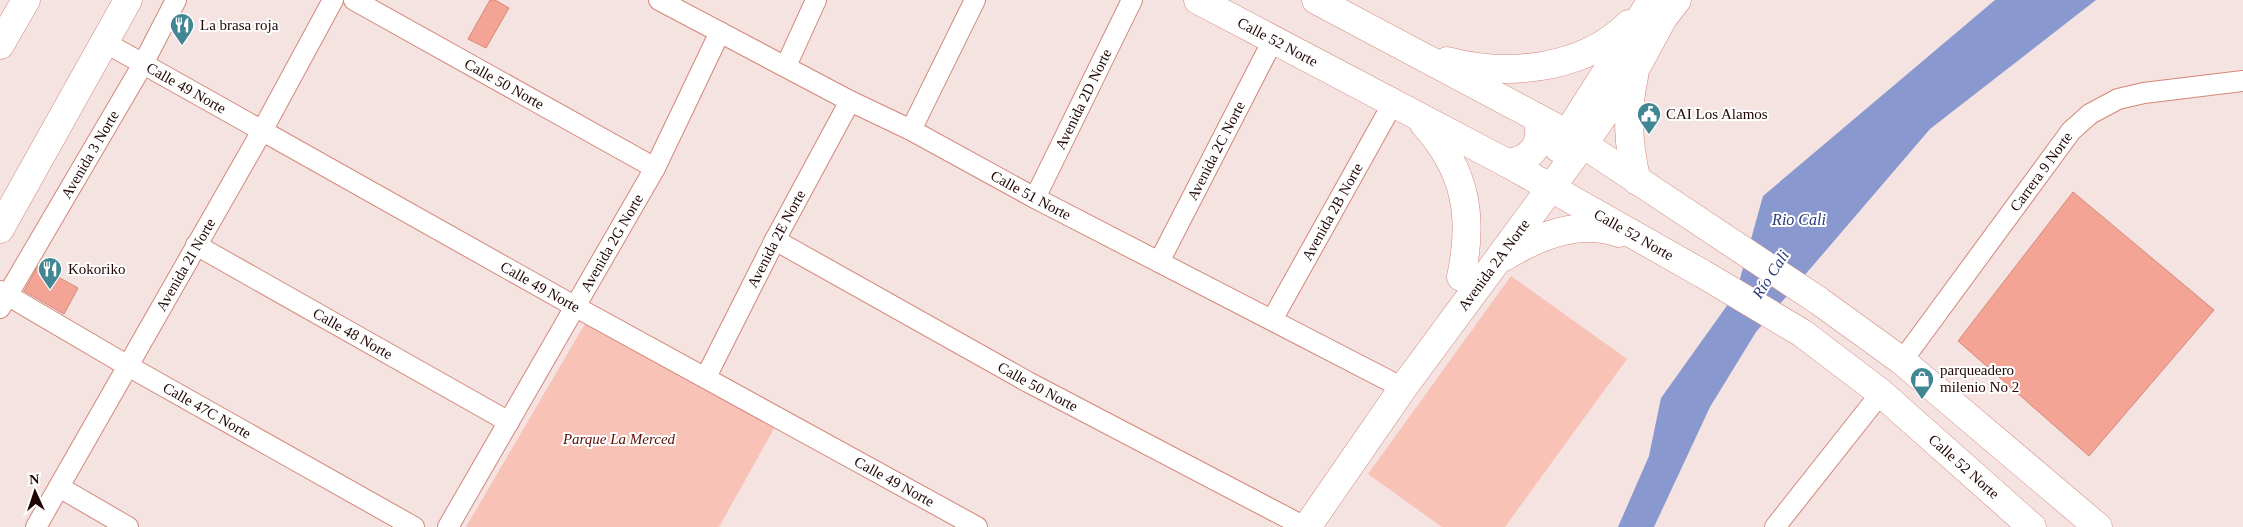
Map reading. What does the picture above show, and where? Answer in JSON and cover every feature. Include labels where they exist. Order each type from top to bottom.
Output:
[{"type":"main road","points":[[0,45],[26,0]]},
{"type":"main road","points":[[0,229],[106,43],[128,0]]},
{"type":"main road","name":"Calle 52 Norte","points":[[1198,0],[1507,163],[1703,274],[1802,333],[1881,393],[2028,524]]},
{"type":"main road","points":[[1316,0],[1536,117],[1576,144],[1647,187],[1819,301],[1902,361],[2054,492],[2098,527]]},
{"type":"main road","name":"Avenida 2A Norte","points":[[1297,525],[1471,279],[1543,184],[1637,66],[1663,18],[1677,0]]},
{"type":"main road","points":[[1397,43],[1429,56],[1462,65],[1496,69],[1531,67],[1565,61],[1596,49],[1621,32],[1651,2]]},
{"type":"main road","name":"Avenida 2A Norte","points":[[1576,144],[1651,2]]},
{"type":"main road","points":[[1637,66],[1629,112],[1631,158],[1647,187]]},
{"type":"main road","points":[[1418,117],[1452,163],[1462,190],[1468,219],[1467,248],[1471,279],[1529,241],[1558,231],[1587,228],[1616,231],[1642,240]]},
{"type":"main road","points":[[1507,163],[1525,159],[1538,145],[1540,126],[1536,117]]},
{"type":"main road","points":[[2028,524],[2023,504],[2029,495],[2038,490],[2054,492]]},
{"type":"street","name":"Avenida 3 Norte","points":[[2,298],[143,64],[176,0]]},
{"type":"street","name":"Avenida 2I Norte","points":[[36,527],[262,131],[333,0]]},
{"type":"street","name":"Calle 50 Norte","points":[[354,0],[655,168]]},
{"type":"street","name":"Calle 51 Norte","points":[[659,0],[1396,385]]},
{"type":"street","points":[[786,66],[816,0]]},
{"type":"street","points":[[911,130],[974,0]]},
{"type":"street","name":"Avenida 2D Norte","points":[[1035,198],[1132,0]]},
{"type":"street","name":"Avenida 2G Norte","points":[[448,527],[655,168],[720,32]]},
{"type":"street","name":"Avenida 2C Norte","points":[[1158,262],[1273,40]]},
{"type":"street","name":"Calle 49 Norte","points":[[106,43],[576,307],[977,527]]},
{"type":"street","name":"Carrera 9 Norte","points":[[1902,361],[2071,131],[2090,114],[2118,99],[2144,93],[2243,81]]},
{"type":"street","name":"Avenida 2E Norte","points":[[706,377],[775,240],[850,101]]},
{"type":"street","name":"Avenida 2B Norte","points":[[1272,320],[1393,103]]},
{"type":"street","name":"Calle 50 Norte","points":[[775,240],[1028,382],[1297,525]]},
{"type":"street","name":"Calle 48 Norte","points":[[196,245],[509,422]]},
{"type":"street","name":"Calle 47C Norte","points":[[2,298],[128,366],[414,527]]},
{"type":"street","points":[[1775,527],[1881,393]]},
{"type":"street","points":[[59,488],[128,527]]},
{"type":"green space","points":[[1511,276],[1627,359],[1505,527],[1442,527],[1368,474]]},
{"type":"green space","name":"Parque La Merced","points":[[586,322],[776,425],[719,527],[466,527]]},
{"type":"water","name":"Rio Cali","points":[[1995,0],[2096,0],[1930,129],[1756,332],[1710,407],[1654,527],[1618,527],[1649,456],[1661,398],[1736,293],[1763,196]]},
{"type":"building","points":[[490,0],[495,0],[509,8],[486,48],[468,39]]},
{"type":"building","points":[[2073,192],[2214,310],[2089,456],[1958,341]]},
{"type":"building","name":"Kokoriko","points":[[38,266],[78,288],[64,314],[24,291]]},
{"type":"place","name":"La brasa roja","points":[[182,46]]},
{"type":"place","name":"CAI Los Alamos","points":[[1649,135]]},
{"type":"place","name":"Kokoriko","points":[[50,290]]},
{"type":"place","name":"parqueadero milenio No 2","points":[[1922,400]]},
{"type":"water label","name":"Río Cali","points":[[1770,274]]}]
